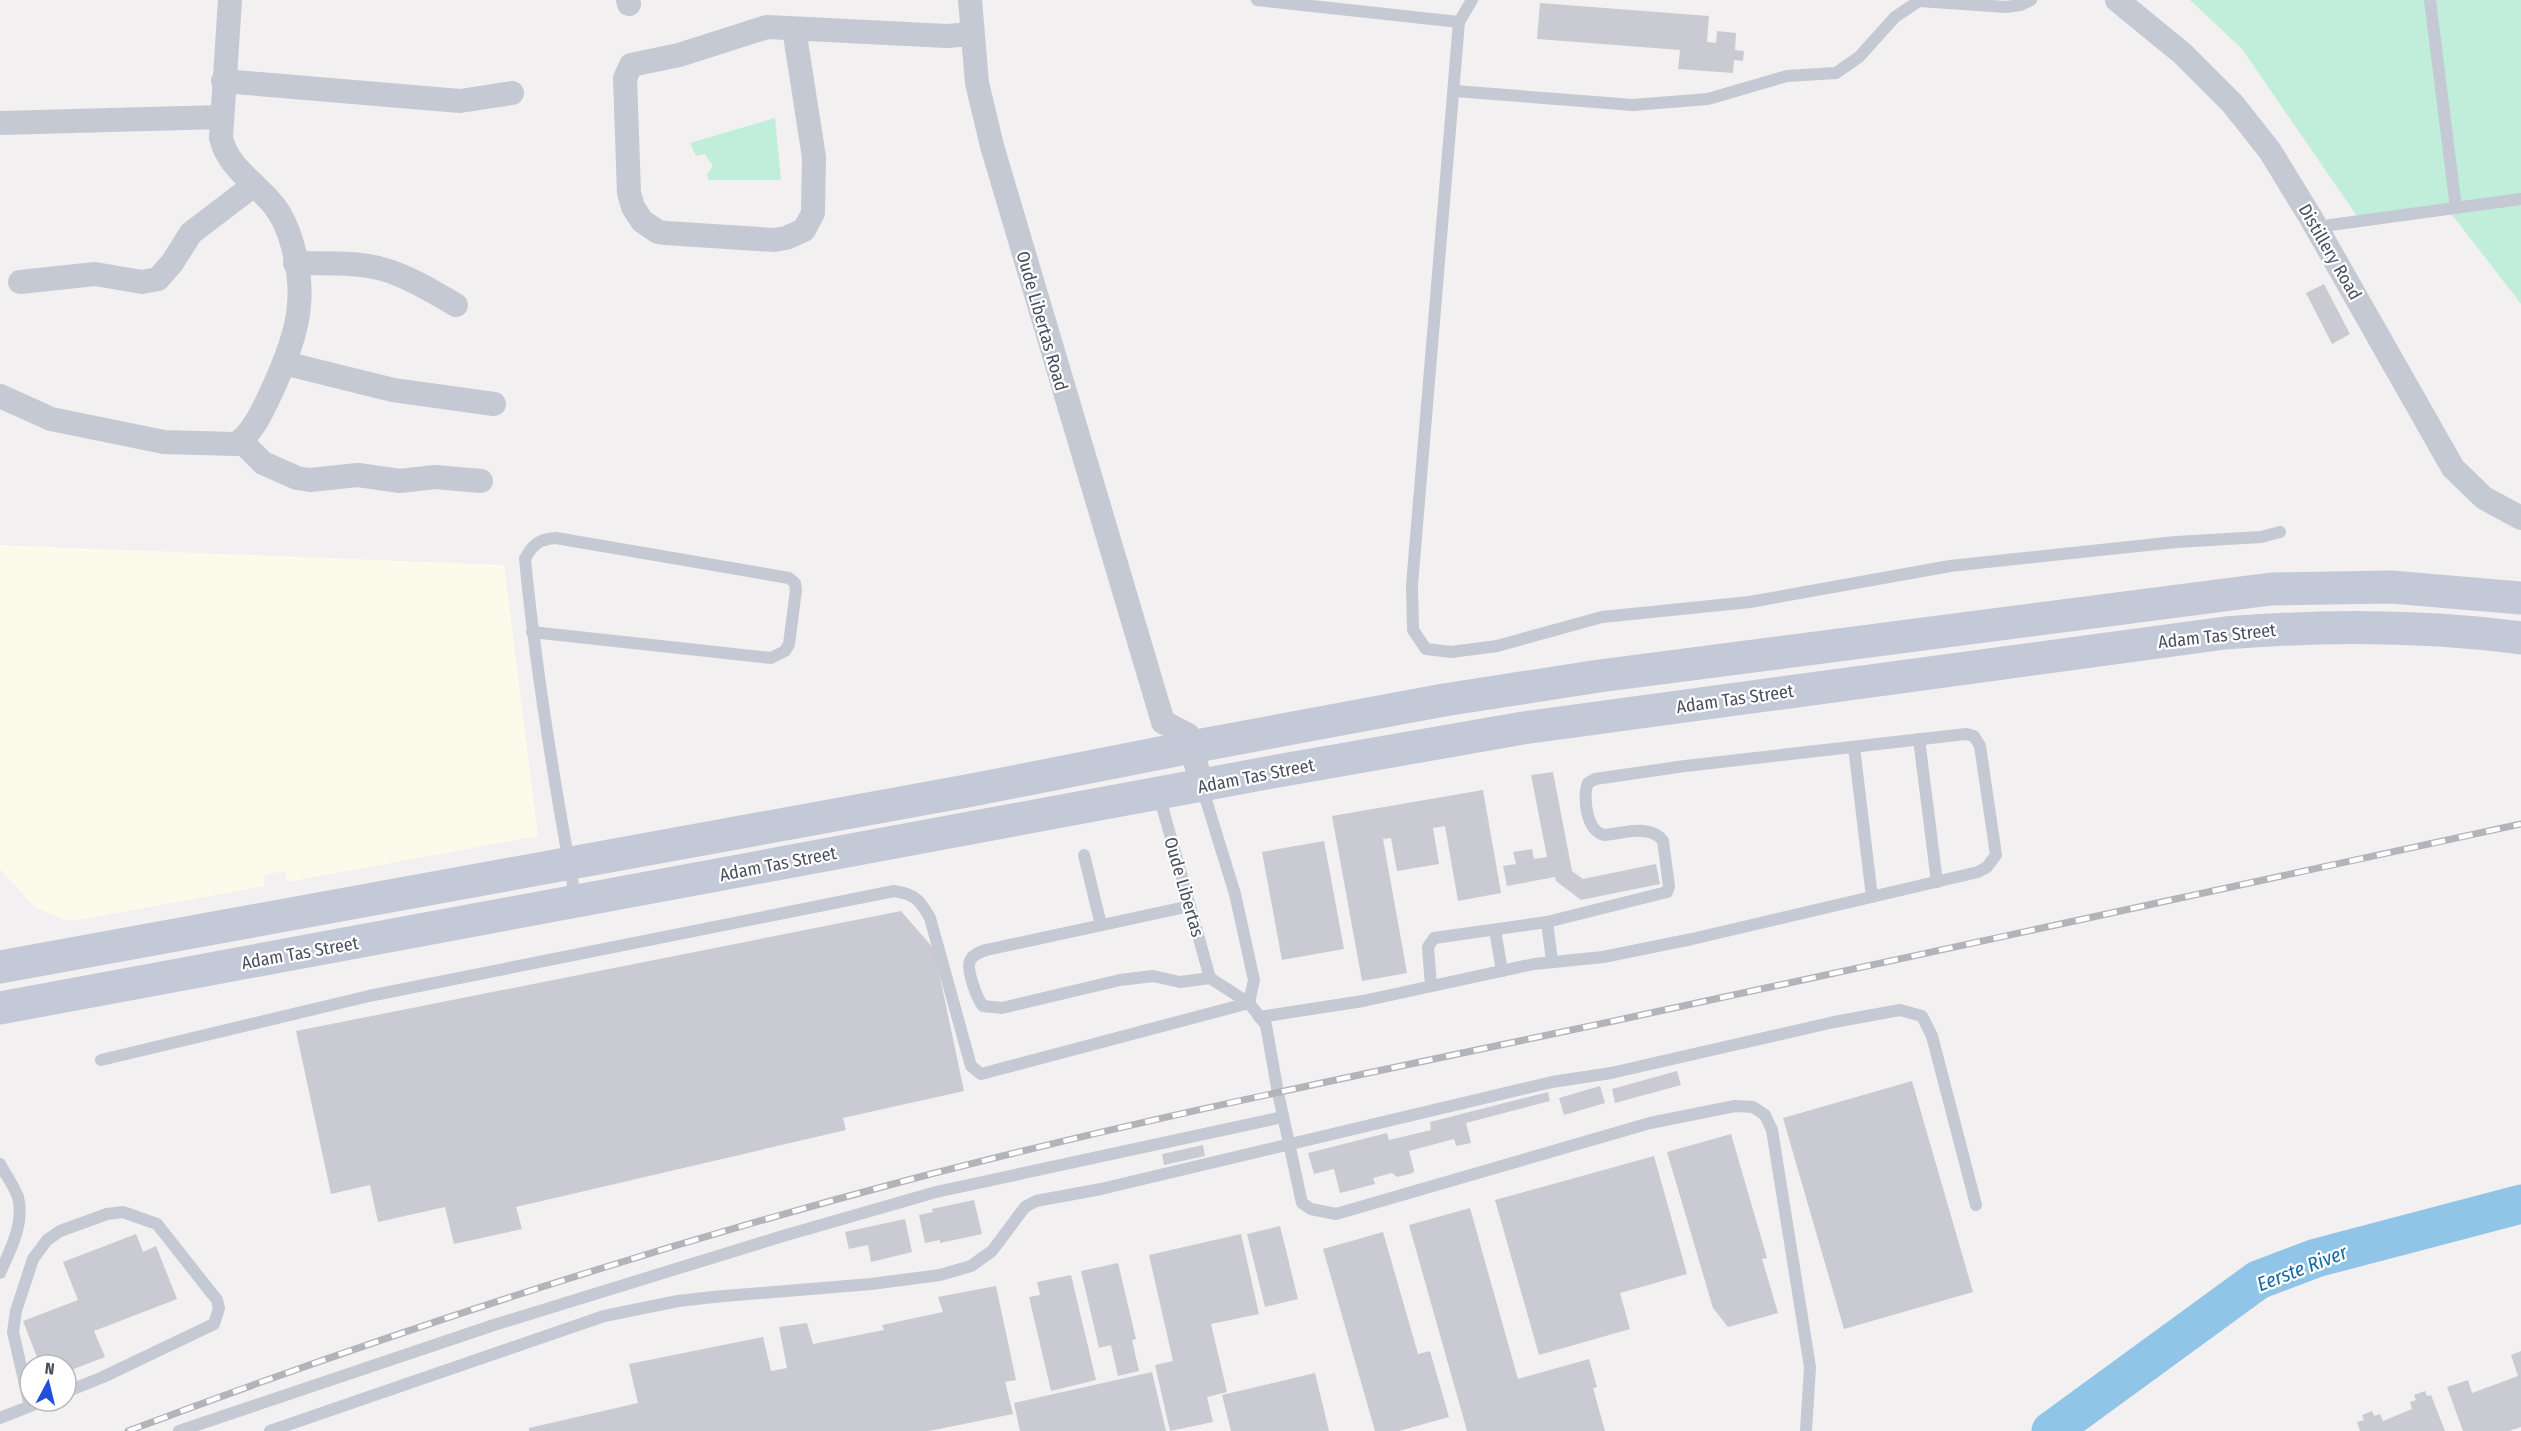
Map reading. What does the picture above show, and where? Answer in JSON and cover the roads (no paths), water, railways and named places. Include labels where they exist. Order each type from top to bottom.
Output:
[{"type":"main road","name":"Adam Tas Street","points":[[0,967],[972,790],[1444,700],[1599,676],[2271,589],[2391,587],[2521,598]]},
{"type":"main road","name":"Adam Tas Street","points":[[0,1008],[1523,728],[2225,633],[2285,628],[2387,627],[2521,638]]},
{"type":"street","points":[[0,396],[51,419],[164,442],[224,444],[241,441],[264,405],[284,363],[300,304],[292,241],[283,216],[234,165],[223,148],[221,138],[223,81],[230,0]]},
{"type":"street","name":"Oude Libertas Road","points":[[970,0],[977,83],[992,146],[1163,723]]},
{"type":"street","name":"Distillery Road","points":[[2117,0],[2183,54],[2232,103],[2270,151],[2316,227],[2453,468],[2484,498],[2521,518]]},
{"type":"street","points":[[794,29],[814,157],[813,213],[808,224],[797,233],[774,240],[666,234],[649,227],[637,215],[629,193],[625,78],[628,68],[635,63],[679,55],[759,29],[772,27],[947,36],[972,34]]},
{"type":"street","points":[[223,81],[460,101],[512,93]]},
{"type":"street","points":[[0,123],[222,117]]},
{"type":"street","points":[[20,282],[95,274],[142,282],[158,279],[168,269],[191,233],[254,185]]},
{"type":"street","points":[[295,263],[336,264],[387,270],[408,278],[456,305]]},
{"type":"street","points":[[284,363],[393,390],[494,404]]},
{"type":"street","points":[[241,441],[263,463],[297,478],[310,480],[358,475],[400,481],[435,477],[481,481]]},
{"type":"street","points":[[1160,795],[1149,746],[1163,723],[1188,735],[1202,786]]},
{"type":"lane","points":[[1257,0],[1459,22]]},
{"type":"lane","points":[[1472,0],[1459,22],[1412,585],[1413,630],[1426,649],[1451,652],[1480,649],[1602,617],[1750,602],[1950,566],[2176,542],[2261,537],[2280,532]]},
{"type":"lane","points":[[1455,91],[1633,105],[1708,99],[1787,76],[1836,73],[1859,57],[1895,17],[1919,1],[2006,7],[2021,5],[2031,0]]},
{"type":"lane","points":[[2430,0],[2456,208]]},
{"type":"lane","points":[[2316,227],[2521,199]]},
{"type":"lane","points":[[532,632],[771,658],[785,651],[789,644],[795,584],[789,578],[549,538],[535,544],[525,559],[532,632],[576,902]]},
{"type":"lane","points":[[1259,1017],[1363,1001],[1552,961],[1603,957],[1692,939],[1978,872],[1987,867],[1996,855],[1980,746],[1974,736],[1966,734],[1604,777],[1588,783],[1585,796],[1590,821],[1599,834],[1644,831],[1659,835],[1663,841],[1670,886],[1667,892],[1547,922],[1434,938],[1428,947],[1431,986]]},
{"type":"lane","points":[[1918,739],[1937,882]]},
{"type":"lane","points":[[1854,747],[1872,897]]},
{"type":"lane","points":[[1202,786],[1234,894],[1254,980],[1249,1003]]},
{"type":"lane","name":"Oude Libertas","points":[[1160,795],[1210,978]]},
{"type":"lane","points":[[1084,855],[1101,925]]},
{"type":"lane","points":[[101,1060],[369,996],[894,891],[910,893],[924,906],[930,918],[971,1066],[981,1074],[1249,1003]]},
{"type":"lane","points":[[1190,906],[977,954],[971,959],[969,966],[978,1000],[983,1006],[1002,1008],[1120,980],[1153,976],[1180,982],[1210,978],[1249,1003],[1266,1024],[1302,1203],[1311,1209],[1336,1214],[1650,1123],[1735,1106],[1753,1107],[1765,1115],[1772,1130],[1774,1142],[1810,1367],[1806,1431]]},
{"type":"lane","points":[[1547,922],[1552,961]]},
{"type":"lane","points":[[1495,930],[1502,970]]},
{"type":"lane","points":[[270,1431],[604,1316],[678,1301],[871,1284],[940,1275],[971,1266],[998,1245],[1018,1213],[1036,1201],[1101,1189],[1552,1082],[1611,1074],[1834,1022],[1900,1010],[1922,1016],[1932,1036],[1976,1205]]},
{"type":"lane","points":[[179,1431],[494,1324],[794,1232],[936,1192],[1283,1117]]},
{"type":"lane","points":[[0,1164],[18,1196],[20,1213],[18,1229],[0,1273]]},
{"type":"lane","points":[[18,1354],[13,1332],[22,1287],[33,1259],[40,1249],[60,1231],[107,1214],[123,1212],[157,1224],[217,1300],[219,1308],[214,1324],[78,1387]]},
{"type":"lane","points":[[0,1418],[18,1411]]},
{"type":"waterway","name":"Eerste River","points":[[2051,1431],[2258,1280],[2316,1258],[2521,1204]]},
{"type":"railway","points":[[128,1431],[320,1361],[612,1265],[809,1207],[997,1157],[1264,1095],[2521,824]]}]
